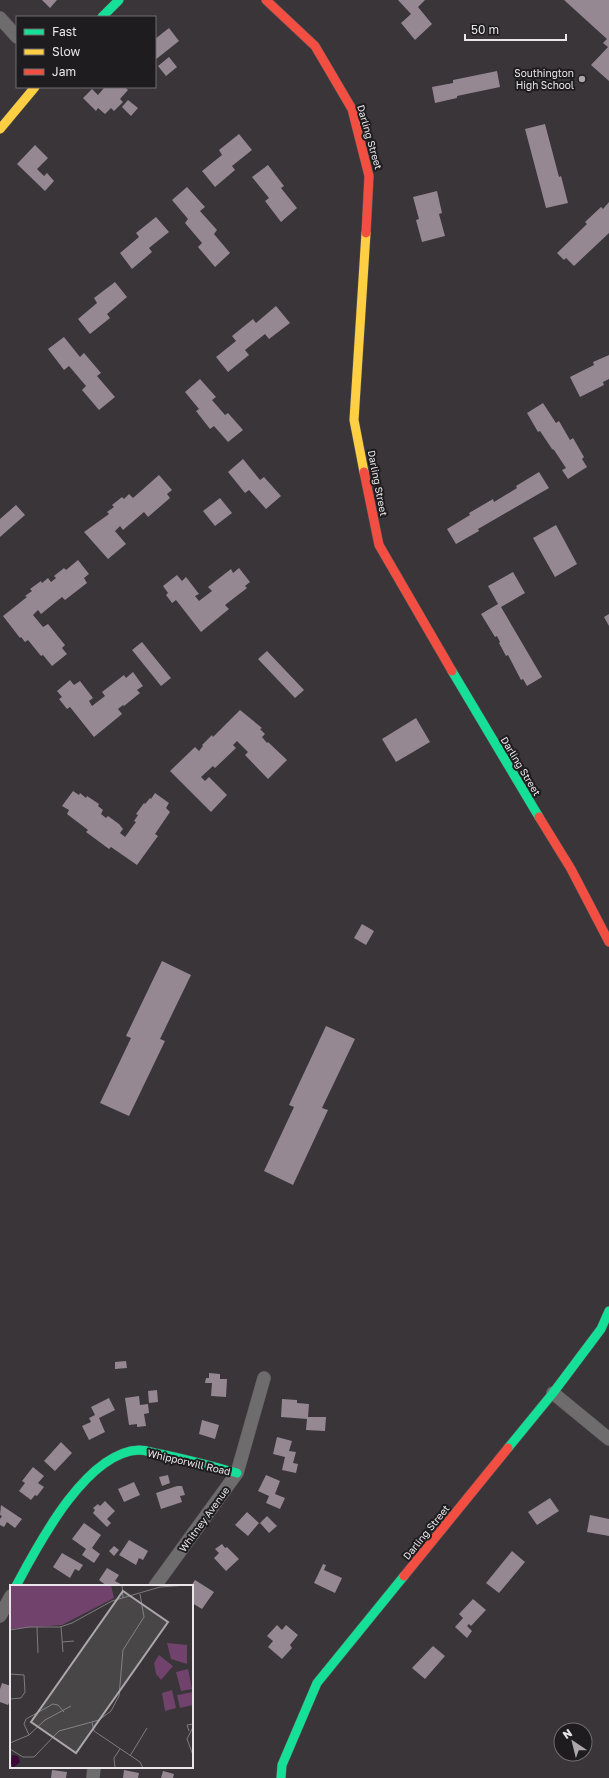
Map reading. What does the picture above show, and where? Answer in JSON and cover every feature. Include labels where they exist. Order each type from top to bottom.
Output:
[{"type":"street","points":[[103,16],[119,0]]},
{"type":"street","name":"Darling Street","points":[[266,0],[314,46],[352,109],[369,176],[354,420],[379,545],[506,764],[571,869],[609,942]]},
{"type":"street","points":[[0,18],[16,36]]},
{"type":"street","points":[[0,128],[34,88]]},
{"type":"street","name":"Darling Street","points":[[281,1778],[282,1765],[317,1683],[553,1393],[601,1329],[609,1311]]},
{"type":"street","name":"Whitney Avenue","points":[[156,1585],[237,1473],[264,1378]]},
{"type":"street","points":[[553,1393],[609,1439]]},
{"type":"street","name":"Whipporwill Road","points":[[17,1585],[45,1533],[74,1495],[90,1475],[115,1457],[138,1450],[183,1459],[237,1473]]},
{"type":"street","points":[[0,1616],[10,1598]]},
{"type":"street","points":[[93,1778],[94,1768]]},
{"type":"building","points":[[42,0],[57,0],[50,8]]},
{"type":"building","points":[[398,0],[425,0],[418,7],[432,24],[415,40],[401,23],[411,14]]},
{"type":"building","points":[[564,0],[609,0],[609,81],[591,65],[608,47],[603,43],[607,39]]},
{"type":"building","points":[[169,28],[179,41],[156,59],[156,38]]},
{"type":"building","points":[[169,57],[177,67],[166,76],[158,66]]},
{"type":"building","points":[[497,71],[500,87],[457,96],[457,98],[435,103],[432,87],[453,83],[453,80]]},
{"type":"building","points":[[104,88],[126,88],[128,90],[120,99],[123,102],[114,111],[111,108],[105,114],[98,108],[96,111],[83,98],[92,89],[98,95]]},
{"type":"building","points":[[128,100],[138,108],[131,116],[122,107]]},
{"type":"building","points":[[545,124],[559,177],[561,176],[568,203],[546,208],[525,129]]},
{"type":"building","points":[[239,134],[252,150],[232,166],[235,170],[215,187],[202,171],[222,155],[219,150]]},
{"type":"building","points":[[35,145],[48,158],[37,169],[44,176],[47,173],[54,181],[45,191],[17,164]]},
{"type":"building","points":[[268,165],[284,186],[281,188],[297,208],[281,222],[265,201],[269,198],[252,177]]},
{"type":"building","points":[[187,187],[205,207],[200,211],[217,230],[214,234],[230,253],[215,267],[198,247],[202,243],[185,223],[188,219],[172,200]]},
{"type":"building","points":[[437,191],[442,213],[439,214],[445,236],[422,242],[416,220],[419,219],[413,197]]},
{"type":"building","points":[[609,202],[609,233],[574,266],[566,258],[564,260],[557,253],[587,224],[585,222],[601,207],[603,209]]},
{"type":"building","points":[[156,217],[169,232],[149,248],[152,252],[132,269],[120,253],[139,237],[136,233]]},
{"type":"building","points":[[115,282],[127,297],[107,314],[110,318],[90,334],[78,319],[97,303],[94,298]]},
{"type":"building","points":[[276,306],[290,323],[269,339],[265,334],[245,350],[249,355],[228,372],[216,357],[236,341],[232,336],[253,319],[256,323]]},
{"type":"building","points":[[64,337],[80,357],[84,353],[101,373],[97,376],[115,397],[99,410],[82,390],[86,386],[69,366],[64,370],[48,349]]},
{"type":"building","points":[[609,355],[609,379],[603,382],[604,385],[580,397],[570,377],[594,365],[593,362]]},
{"type":"building","points":[[200,379],[216,397],[212,400],[225,415],[228,413],[243,430],[228,442],[214,426],[210,429],[196,411],[199,409],[185,392]]},
{"type":"building","points":[[543,403],[556,423],[559,421],[570,440],[573,438],[584,457],[582,459],[587,467],[568,479],[562,470],[566,468],[540,431],[538,432],[527,413]]},
{"type":"building","points":[[243,459],[260,480],[264,477],[281,496],[266,509],[249,490],[245,493],[228,472]]},
{"type":"building","points":[[539,472],[549,488],[478,529],[479,531],[456,544],[447,529],[470,515],[469,513],[493,499],[494,502],[517,488],[516,486]]},
{"type":"building","points":[[159,475],[172,490],[167,494],[170,498],[148,517],[144,512],[123,530],[120,526],[115,531],[126,544],[108,559],[84,532],[109,514],[107,512],[114,507],[112,505],[122,497],[124,499],[129,494],[133,498]]},
{"type":"building","points":[[220,498],[232,513],[215,526],[203,511]]},
{"type":"building","points":[[16,505],[25,515],[0,537],[0,519]]},
{"type":"building","points":[[556,525],[577,564],[555,577],[533,538]]},
{"type":"building","points":[[78,560],[89,574],[84,578],[87,583],[65,600],[62,597],[41,614],[38,610],[33,615],[43,627],[48,624],[65,645],[62,648],[67,654],[52,666],[43,655],[41,656],[28,640],[25,642],[21,637],[20,638],[3,616],[27,597],[25,596],[32,591],[30,589],[48,578],[51,582],[56,578],[54,576],[64,568],[66,570]]},
{"type":"building","points":[[239,568],[250,582],[245,586],[247,588],[225,605],[229,609],[201,632],[176,600],[172,603],[166,595],[168,593],[163,586],[177,575],[182,581],[186,577],[199,594],[195,596],[199,601],[212,591],[208,587],[231,569],[233,573]]},
{"type":"building","points":[[513,572],[525,593],[501,607],[542,677],[527,686],[523,679],[521,680],[508,655],[506,656],[497,636],[495,637],[481,614],[498,604],[488,586]]},
{"type":"building","points":[[609,614],[609,626],[604,617]]},
{"type":"building","points":[[142,642],[171,678],[161,686],[132,650]]},
{"type":"building","points":[[267,651],[304,690],[295,698],[258,659]]},
{"type":"building","points":[[133,672],[143,686],[137,690],[140,693],[118,709],[122,714],[94,737],[70,707],[67,709],[59,699],[62,697],[57,691],[70,680],[74,685],[80,681],[93,698],[89,701],[92,706],[105,696],[102,692],[124,675],[126,678]]},
{"type":"building","points":[[240,710],[262,728],[260,729],[265,734],[262,737],[287,760],[268,779],[245,755],[248,752],[237,741],[233,745],[236,748],[215,768],[213,766],[201,777],[205,781],[209,777],[227,795],[211,812],[170,771],[195,747],[199,751],[203,746],[202,745],[212,735],[213,737]]},
{"type":"building","points":[[416,718],[430,742],[396,762],[382,739]]},
{"type":"building","points":[[73,791],[79,795],[80,793],[86,798],[87,796],[99,804],[98,806],[103,810],[101,814],[106,818],[108,816],[119,824],[123,829],[120,833],[125,837],[136,822],[134,821],[138,815],[136,814],[144,803],[145,804],[150,798],[151,799],[155,793],[169,803],[166,808],[170,812],[155,834],[158,836],[137,865],[111,847],[109,849],[86,832],[88,830],[67,814],[69,810],[62,806]]},
{"type":"building","points":[[362,924],[374,931],[366,945],[354,938]]},
{"type":"building","points":[[162,961],[191,975],[160,1039],[165,1041],[129,1116],[100,1103],[131,1038],[126,1036]]},
{"type":"building","points":[[326,1026],[355,1039],[322,1108],[328,1110],[293,1185],[264,1171],[294,1107],[289,1105]]},
{"type":"building","points":[[126,1361],[127,1368],[115,1369],[115,1362]]},
{"type":"building","points":[[209,1373],[220,1374],[220,1379],[227,1379],[226,1397],[211,1396],[212,1383],[205,1383],[206,1378],[209,1378]]},
{"type":"building","points":[[157,1390],[158,1402],[149,1403],[148,1391]]},
{"type":"building","points":[[139,1396],[140,1405],[148,1404],[149,1413],[144,1414],[146,1426],[137,1427],[137,1424],[129,1425],[125,1398]]},
{"type":"building","points":[[109,1398],[115,1410],[99,1418],[105,1432],[89,1440],[82,1426],[91,1422],[89,1418],[95,1415],[91,1407]]},
{"type":"building","points":[[282,1399],[297,1400],[297,1403],[309,1404],[308,1417],[326,1417],[325,1431],[306,1430],[307,1419],[281,1417]]},
{"type":"building","points":[[202,1420],[219,1425],[215,1439],[199,1434]]},
{"type":"building","points":[[277,1437],[292,1441],[289,1451],[296,1452],[293,1463],[298,1464],[296,1473],[282,1470],[285,1457],[273,1454]]},
{"type":"building","points":[[61,1442],[72,1453],[55,1471],[44,1461]]},
{"type":"building","points":[[33,1467],[44,1476],[38,1483],[44,1487],[37,1496],[35,1495],[31,1500],[19,1491],[25,1483],[22,1481]]},
{"type":"building","points":[[168,1475],[170,1483],[162,1486],[159,1477]]},
{"type":"building","points":[[266,1475],[280,1481],[275,1494],[285,1498],[280,1509],[266,1503],[269,1496],[258,1491]]},
{"type":"building","points":[[134,1482],[140,1495],[124,1502],[118,1489]]},
{"type":"building","points":[[177,1486],[182,1486],[185,1495],[180,1496],[182,1502],[161,1509],[156,1493]]},
{"type":"building","points":[[550,1498],[559,1511],[537,1525],[528,1512]]},
{"type":"building","points":[[105,1501],[115,1511],[107,1519],[111,1523],[107,1527],[93,1513],[95,1510],[93,1508],[98,1504],[100,1506]]},
{"type":"building","points":[[1,1505],[22,1519],[15,1528],[7,1522],[4,1527],[0,1525],[0,1519],[2,1516],[0,1515]]},
{"type":"building","points":[[247,1512],[259,1523],[248,1536],[235,1525]]},
{"type":"building","points":[[590,1515],[609,1519],[609,1536],[587,1532]]},
{"type":"building","points":[[267,1516],[277,1526],[269,1533],[260,1523]]},
{"type":"building","points":[[84,1523],[101,1535],[92,1548],[100,1554],[94,1563],[82,1555],[86,1549],[72,1539]]},
{"type":"building","points":[[129,1540],[148,1551],[143,1560],[139,1558],[136,1565],[119,1555]]},
{"type":"building","points":[[222,1544],[239,1559],[226,1571],[214,1558],[219,1553],[215,1549]]},
{"type":"building","points":[[114,1546],[119,1550],[114,1556],[109,1551]]},
{"type":"building","points":[[512,1551],[525,1562],[499,1593],[486,1583]]},
{"type":"building","points":[[62,1553],[83,1565],[79,1571],[75,1569],[70,1578],[53,1567]]},
{"type":"building","points":[[323,1564],[326,1565],[324,1570],[342,1578],[335,1593],[314,1583]]},
{"type":"building","points":[[107,1568],[119,1575],[115,1581],[122,1585],[106,1585],[99,1580]]},
{"type":"building","points":[[195,1580],[214,1592],[202,1609],[193,1604],[193,1585],[192,1585]]},
{"type":"building","points":[[473,1599],[486,1610],[471,1626],[469,1624],[467,1626],[472,1631],[467,1638],[455,1627],[463,1618],[459,1614]]},
{"type":"building","points":[[277,1625],[282,1630],[286,1625],[298,1635],[290,1645],[292,1648],[282,1659],[268,1647],[273,1641],[267,1636]]},
{"type":"building","points":[[433,1646],[445,1656],[425,1679],[412,1668]]},
{"type":"building","points":[[2,1683],[10,1686],[10,1701],[8,1705],[0,1702],[0,1689]]},
{"type":"building","points":[[52,1770],[67,1772],[66,1778],[51,1778]]},
{"type":"building","points":[[124,1770],[139,1773],[138,1778],[123,1778]]},
{"type":"building","points":[[163,1771],[174,1774],[173,1778],[161,1778]]},
{"type":"traffic: fast","points":[[103,16],[119,0]]},
{"type":"traffic: fast","points":[[452,671],[539,817]]},
{"type":"traffic: fast","points":[[508,1448],[553,1393],[601,1329],[609,1311]]},
{"type":"traffic: fast","points":[[17,1585],[37,1548],[66,1503],[83,1483],[101,1466],[119,1455],[144,1450],[237,1473]]},
{"type":"traffic: fast","points":[[281,1778],[282,1765],[317,1683],[404,1576]]},
{"type":"traffic: slow","points":[[0,129],[34,88]]},
{"type":"traffic: slow","points":[[364,472],[354,420],[366,233]]},
{"type":"traffic: jam","points":[[266,0],[315,46],[352,109],[369,176],[366,233]]},
{"type":"traffic: jam","points":[[364,472],[379,545],[452,671]]},
{"type":"traffic: jam","points":[[539,817],[571,869],[609,942]]},
{"type":"traffic: jam","points":[[404,1576],[508,1448]]},
{"type":"place","name":"Southington High School","points":[[582,79]]}]
